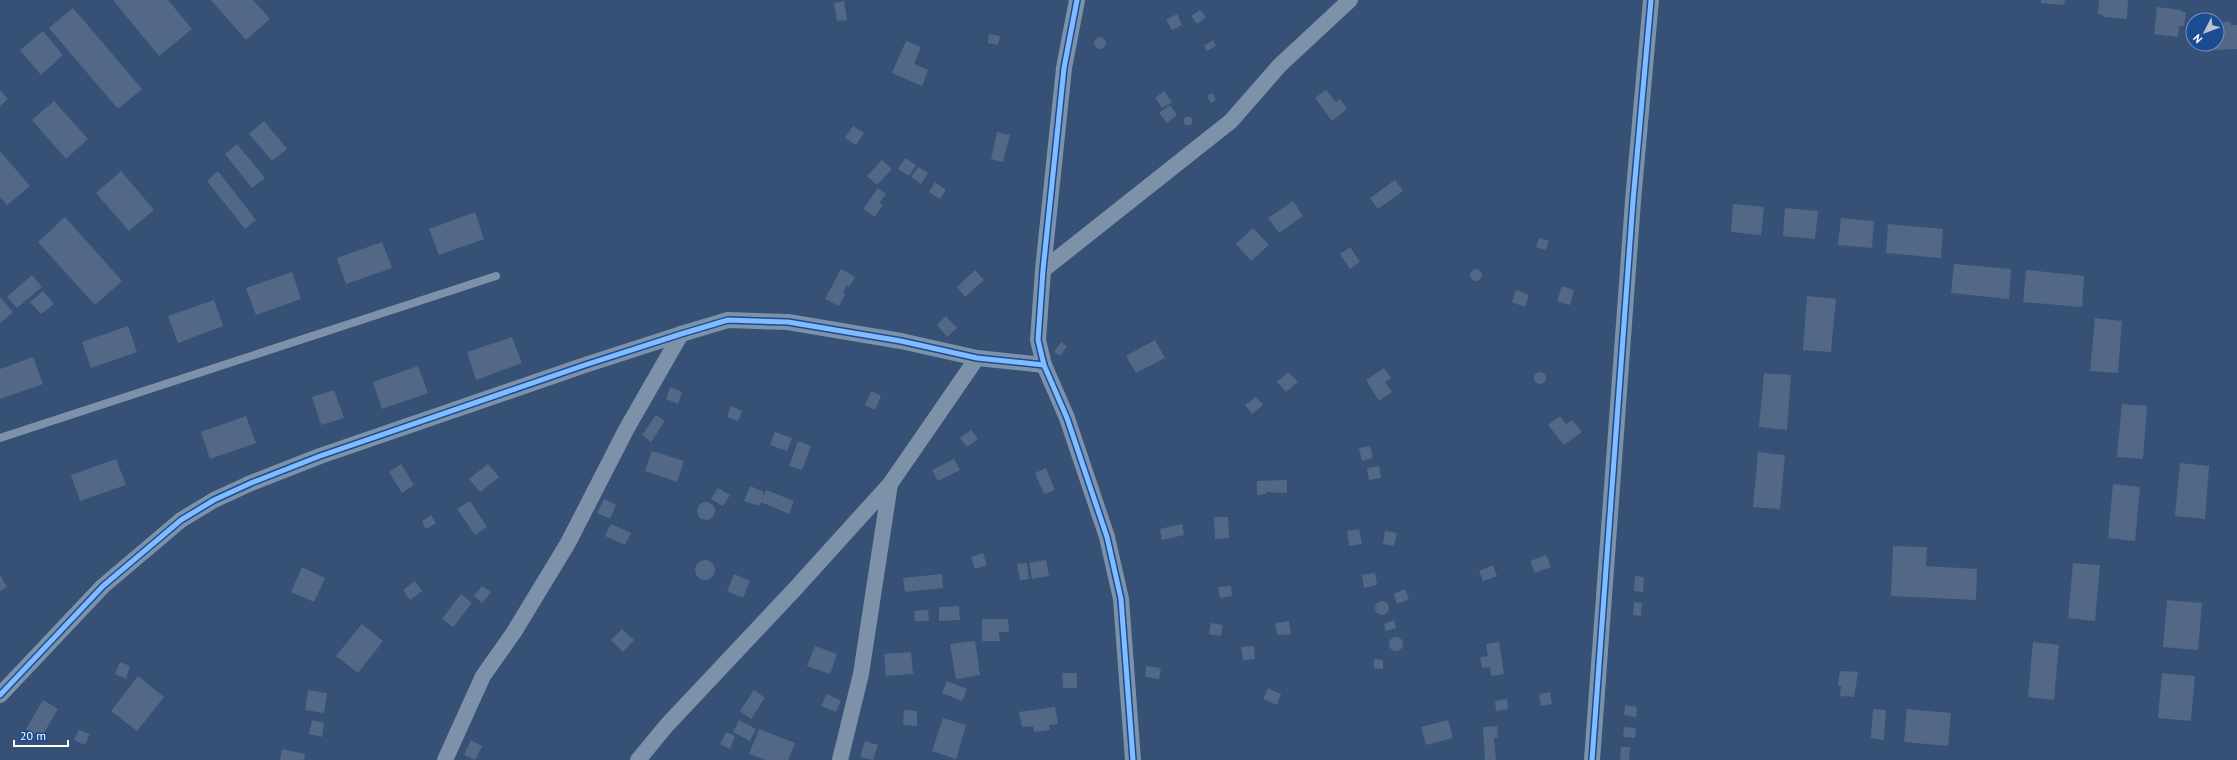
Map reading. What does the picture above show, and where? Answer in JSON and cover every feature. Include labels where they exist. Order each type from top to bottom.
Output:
[{"type":"street","points":[[1077,0],[1064,68],[1043,270],[1038,340],[1044,365],[1067,418],[1108,537],[1121,599],[1133,760]]},
{"type":"street","points":[[1043,270],[1231,121],[1280,65],[1350,0]]},
{"type":"street","points":[[1592,760],[1633,201],[1651,0]]},
{"type":"street","points":[[0,695],[103,586],[181,520],[214,500],[251,482],[320,456],[681,334],[728,320],[773,321],[821,327],[901,341],[977,358],[1044,365]]},
{"type":"street","points":[[444,760],[483,676],[514,632],[568,543],[626,428],[681,334]]},
{"type":"street","points":[[638,760],[667,724],[794,590],[890,484],[977,358]]},
{"type":"street","points":[[840,760],[861,674],[890,484]]},
{"type":"lane","points":[[0,438],[496,276]]},
{"type":"building","points":[[113,0],[168,0],[192,29],[159,56]]},
{"type":"building","points":[[211,0],[253,0],[270,19],[246,40]]},
{"type":"building","points":[[2041,0],[2065,0],[2064,5],[2041,3]]},
{"type":"building","points":[[2099,0],[2128,0],[2127,19],[2103,17],[2103,15],[2098,14]]},
{"type":"building","points":[[844,1],[847,20],[837,21],[834,3]]},
{"type":"building","points":[[2157,7],[2181,10],[2181,12],[2185,12],[2184,26],[2179,26],[2178,37],[2154,34]]},
{"type":"building","points":[[73,8],[142,89],[118,109],[49,28]]},
{"type":"building","points":[[1200,10],[1206,17],[1197,24],[1191,16]]},
{"type":"building","points":[[1177,14],[1182,25],[1172,30],[1166,20]]},
{"type":"building","points":[[2225,22],[2231,22],[2231,25],[2237,25],[2237,49],[2225,50]]},
{"type":"building","points":[[43,31],[63,55],[41,75],[20,50]]},
{"type":"building","points":[[989,34],[1000,36],[998,45],[988,43]]},
{"type":"building","points":[[1098,37],[1102,37],[1106,43],[1102,49],[1098,49],[1094,45],[1094,41]]},
{"type":"building","points":[[1213,40],[1216,46],[1207,51],[1204,46]]},
{"type":"building","points":[[906,41],[921,47],[914,64],[928,70],[922,86],[892,73]]},
{"type":"building","points":[[0,90],[8,99],[0,106]]},
{"type":"building","points":[[1326,90],[1336,102],[1340,99],[1347,109],[1332,121],[1315,98]]},
{"type":"building","points":[[1164,91],[1172,102],[1162,108],[1155,98]]},
{"type":"building","points":[[1212,93],[1216,100],[1211,103],[1207,96]]},
{"type":"building","points":[[54,101],[88,139],[66,159],[32,120]]},
{"type":"building","points":[[1170,105],[1177,115],[1167,123],[1159,113]]},
{"type":"building","points":[[1186,117],[1190,117],[1192,121],[1190,125],[1186,125],[1184,123],[1184,119]]},
{"type":"building","points":[[264,121],[287,149],[272,161],[249,134]]},
{"type":"building","points":[[853,126],[864,133],[856,145],[845,138]]},
{"type":"building","points":[[997,132],[1010,135],[1003,162],[991,159]]},
{"type":"building","points":[[237,144],[265,178],[252,188],[225,154]]},
{"type":"building","points":[[0,151],[30,186],[7,205],[0,197]]},
{"type":"building","points":[[905,158],[916,165],[909,176],[898,169]]},
{"type":"building","points":[[882,160],[892,169],[877,185],[867,176]]},
{"type":"building","points":[[918,167],[928,173],[921,184],[911,177]]},
{"type":"building","points":[[121,171],[154,210],[129,231],[96,193]]},
{"type":"building","points":[[218,171],[256,220],[245,229],[207,181]]},
{"type":"building","points":[[1395,180],[1403,191],[1378,209],[1370,198]]},
{"type":"building","points":[[935,182],[946,190],[940,199],[929,192]]},
{"type":"building","points":[[878,188],[886,194],[879,203],[883,205],[875,217],[863,209]]},
{"type":"building","points":[[1293,201],[1303,216],[1279,233],[1268,218]]},
{"type":"building","points":[[1733,204],[1764,207],[1761,235],[1731,232]]},
{"type":"building","points":[[1785,208],[1818,211],[1815,239],[1783,236]]},
{"type":"building","points":[[475,212],[484,239],[439,255],[429,229]]},
{"type":"building","points":[[65,217],[122,281],[95,305],[38,242]]},
{"type":"building","points":[[1841,218],[1874,221],[1872,248],[1838,245]]},
{"type":"building","points":[[1888,224],[1943,229],[1941,258],[1886,253]]},
{"type":"building","points":[[1253,228],[1269,245],[1251,261],[1236,244]]},
{"type":"building","points":[[1539,238],[1549,241],[1546,250],[1536,247]]},
{"type":"building","points":[[382,242],[392,268],[346,284],[337,258]]},
{"type":"building","points":[[1350,247],[1360,262],[1350,269],[1340,254]]},
{"type":"building","points":[[1954,264],[2011,269],[2009,299],[1951,293]]},
{"type":"building","points":[[841,269],[855,277],[849,287],[847,285],[843,293],[845,294],[839,306],[825,299]]},
{"type":"building","points":[[1474,269],[1478,269],[1482,275],[1478,281],[1474,281],[1470,277],[1470,273]]},
{"type":"building","points":[[975,270],[984,280],[965,297],[957,287]]},
{"type":"building","points":[[2026,270],[2084,276],[2082,307],[2023,302]]},
{"type":"building","points":[[292,272],[301,299],[256,315],[246,288]]},
{"type":"building","points":[[32,275],[42,287],[17,308],[7,297]]},
{"type":"building","points":[[1562,286],[1574,290],[1570,305],[1557,301]]},
{"type":"building","points":[[1516,290],[1529,295],[1525,307],[1512,302]]},
{"type":"building","points":[[43,291],[54,304],[41,314],[30,302]]},
{"type":"building","points":[[1807,296],[1836,299],[1831,352],[1803,350]]},
{"type":"building","points":[[0,297],[13,312],[0,323]]},
{"type":"building","points":[[214,300],[223,326],[178,343],[168,316]]},
{"type":"building","points":[[946,316],[957,328],[947,337],[937,325]]},
{"type":"building","points":[[2095,318],[2122,321],[2118,373],[2090,371]]},
{"type":"building","points":[[128,326],[137,352],[91,368],[82,342]]},
{"type":"building","points":[[512,337],[522,363],[476,380],[467,352]]},
{"type":"building","points":[[1155,340],[1165,358],[1136,373],[1126,356]]},
{"type":"building","points":[[1061,342],[1067,346],[1060,356],[1054,352]]},
{"type":"building","points":[[33,357],[43,384],[0,399],[0,369]]},
{"type":"building","points":[[418,366],[428,393],[382,409],[373,382]]},
{"type":"building","points":[[1384,368],[1391,378],[1385,382],[1392,392],[1379,401],[1366,380]]},
{"type":"building","points":[[1288,372],[1298,382],[1286,392],[1277,382]]},
{"type":"building","points":[[1538,372],[1542,372],[1546,378],[1542,384],[1538,384],[1534,380],[1534,376]]},
{"type":"building","points":[[1764,373],[1791,375],[1787,430],[1759,427]]},
{"type":"building","points":[[670,387],[682,392],[678,404],[666,399]]},
{"type":"building","points":[[334,390],[344,418],[321,425],[312,397]]},
{"type":"building","points":[[871,391],[881,396],[875,410],[865,405]]},
{"type":"building","points":[[1256,397],[1263,405],[1252,414],[1245,405]]},
{"type":"building","points":[[2122,404],[2147,406],[2143,459],[2117,457]]},
{"type":"building","points":[[731,406],[742,411],[738,421],[727,417]]},
{"type":"building","points":[[656,415],[665,421],[651,442],[642,435]]},
{"type":"building","points":[[246,416],[256,443],[210,459],[201,432]]},
{"type":"building","points":[[1560,416],[1566,424],[1572,420],[1582,432],[1564,445],[1548,425]]},
{"type":"building","points":[[971,430],[978,439],[967,447],[960,438]]},
{"type":"building","points":[[775,432],[792,438],[787,451],[770,445]]},
{"type":"building","points":[[798,441],[811,446],[802,470],[789,466]]},
{"type":"building","points":[[1370,446],[1373,458],[1362,461],[1359,448]]},
{"type":"building","points":[[652,451],[684,461],[677,482],[645,471]]},
{"type":"building","points":[[1758,452],[1785,455],[1780,509],[1753,507]]},
{"type":"building","points":[[116,459],[126,485],[80,501],[71,475]]},
{"type":"building","points":[[954,459],[960,470],[938,481],[932,470]]},
{"type":"building","points":[[2180,463],[2209,466],[2205,519],[2175,516]]},
{"type":"building","points":[[401,464],[414,485],[402,493],[389,472]]},
{"type":"building","points":[[488,464],[499,477],[480,492],[469,479]]},
{"type":"building","points":[[1379,466],[1381,478],[1369,480],[1367,468]]},
{"type":"building","points":[[1046,468],[1055,490],[1044,494],[1035,473]]},
{"type":"building","points":[[1287,480],[1287,493],[1266,492],[1266,494],[1257,495],[1257,481]]},
{"type":"building","points":[[2113,484],[2140,487],[2135,541],[2108,538]]},
{"type":"building","points":[[750,486],[764,492],[762,500],[766,490],[794,501],[789,514],[761,502],[759,506],[744,501]]},
{"type":"building","points":[[718,488],[730,495],[723,506],[711,499]]},
{"type":"building","points":[[604,499],[616,505],[610,519],[597,513]]},
{"type":"building","points":[[470,501],[487,527],[475,535],[457,509]]},
{"type":"building","points":[[706,502],[712,505],[715,511],[712,517],[706,520],[700,517],[697,511],[700,505]]},
{"type":"building","points":[[431,515],[436,523],[426,529],[422,521]]},
{"type":"building","points":[[1214,517],[1228,517],[1229,538],[1215,539]]},
{"type":"building","points":[[611,524],[631,533],[625,545],[605,536]]},
{"type":"building","points":[[1182,524],[1184,535],[1162,540],[1160,529]]},
{"type":"building","points":[[1359,529],[1362,544],[1349,546],[1347,531]]},
{"type":"building","points":[[1385,531],[1397,533],[1394,546],[1383,544]]},
{"type":"building","points":[[1893,546],[1927,547],[1926,566],[1977,569],[1976,600],[1891,596]]},
{"type":"building","points":[[983,553],[987,565],[975,569],[971,557]]},
{"type":"building","points":[[1546,555],[1551,567],[1535,573],[1530,561]]},
{"type":"building","points":[[705,560],[712,563],[715,570],[712,577],[705,580],[698,577],[695,570],[698,563]]},
{"type":"building","points":[[1046,560],[1049,576],[1032,579],[1029,563]]},
{"type":"building","points":[[1027,563],[1029,579],[1020,580],[1017,564]]},
{"type":"building","points":[[2073,563],[2100,565],[2095,621],[2068,618]]},
{"type":"building","points":[[1493,565],[1497,576],[1483,581],[1479,571]]},
{"type":"building","points":[[302,567],[325,578],[314,602],[291,592]]},
{"type":"building","points":[[1375,573],[1377,585],[1364,588],[1362,575]]},
{"type":"building","points":[[734,574],[750,581],[743,598],[727,591]]},
{"type":"building","points":[[942,574],[943,588],[905,592],[903,578]]},
{"type":"building","points":[[0,575],[7,587],[0,591]]},
{"type":"building","points":[[1635,576],[1644,577],[1643,592],[1634,591]]},
{"type":"building","points":[[415,581],[422,591],[410,600],[403,590]]},
{"type":"building","points":[[482,586],[491,592],[482,603],[474,596]]},
{"type":"building","points":[[1231,586],[1232,596],[1220,598],[1218,587]]},
{"type":"building","points":[[1405,589],[1409,599],[1397,604],[1394,594]]},
{"type":"building","points":[[461,594],[472,603],[453,627],[442,619]]},
{"type":"building","points":[[2167,600],[2202,603],[2198,650],[2163,647]]},
{"type":"building","points":[[1382,601],[1387,603],[1389,608],[1387,613],[1382,615],[1377,613],[1375,608],[1377,603]]},
{"type":"building","points":[[1634,602],[1642,603],[1641,616],[1633,615]]},
{"type":"building","points":[[959,606],[960,620],[939,621],[939,607]]},
{"type":"building","points":[[928,610],[929,621],[915,621],[914,611]]},
{"type":"building","points":[[982,619],[1008,619],[1009,632],[999,632],[1000,641],[982,641]]},
{"type":"building","points":[[1394,620],[1396,628],[1386,631],[1384,624]]},
{"type":"building","points":[[1289,621],[1291,634],[1277,635],[1275,623]]},
{"type":"building","points":[[1211,623],[1223,625],[1221,636],[1209,634]]},
{"type":"building","points":[[362,624],[383,641],[358,673],[336,656]]},
{"type":"building","points":[[622,629],[634,640],[623,652],[611,640]]},
{"type":"building","points":[[1396,637],[1401,639],[1403,644],[1401,649],[1396,651],[1391,649],[1389,644],[1391,639]]},
{"type":"building","points":[[975,641],[980,675],[956,679],[950,644]]},
{"type":"building","points":[[1499,642],[1504,674],[1491,676],[1490,667],[1482,668],[1480,657],[1488,656],[1486,644]]},
{"type":"building","points":[[2033,642],[2059,645],[2054,700],[2028,697]]},
{"type":"building","points":[[815,646],[837,654],[830,674],[807,666]]},
{"type":"building","points":[[1254,646],[1255,659],[1243,660],[1241,647]]},
{"type":"building","points":[[911,652],[913,674],[886,676],[884,654]]},
{"type":"building","points":[[1374,659],[1383,660],[1383,669],[1374,668]]},
{"type":"building","points":[[120,662],[130,666],[126,679],[115,674]]},
{"type":"building","points":[[1146,666],[1161,668],[1159,679],[1145,677]]},
{"type":"building","points":[[1840,671],[1858,672],[1854,697],[1840,696],[1841,686],[1838,686]]},
{"type":"building","points":[[1062,673],[1077,673],[1077,688],[1063,688]]},
{"type":"building","points":[[2162,673],[2195,676],[2191,721],[2158,718]]},
{"type":"building","points":[[138,676],[164,697],[137,731],[111,711]]},
{"type":"building","points":[[947,681],[967,689],[962,701],[942,693]]},
{"type":"building","points":[[1268,688],[1281,694],[1277,705],[1263,699]]},
{"type":"building","points":[[308,690],[327,693],[324,713],[305,710]]},
{"type":"building","points":[[754,690],[765,698],[751,719],[740,711]]},
{"type":"building","points":[[1550,692],[1552,704],[1541,706],[1539,694]]},
{"type":"building","points":[[827,694],[841,701],[836,712],[821,706]]},
{"type":"building","points":[[1507,699],[1508,709],[1496,711],[1495,701]]},
{"type":"building","points":[[43,700],[58,709],[41,738],[26,729]]},
{"type":"building","points":[[1625,705],[1637,707],[1636,717],[1624,715]]},
{"type":"building","points":[[1055,707],[1058,724],[1049,725],[1050,730],[1034,732],[1033,726],[1022,727],[1019,712]]},
{"type":"building","points":[[1873,709],[1886,710],[1884,740],[1871,738]]},
{"type":"building","points":[[1907,709],[1951,713],[1948,746],[1904,742]]},
{"type":"building","points":[[904,710],[917,711],[917,726],[903,725]]},
{"type":"building","points":[[943,718],[966,725],[956,759],[932,751]]},
{"type":"building","points":[[312,720],[324,723],[322,737],[309,734]]},
{"type":"building","points":[[739,720],[756,729],[750,741],[733,732]]},
{"type":"building","points":[[1448,720],[1453,738],[1426,745],[1421,727]]},
{"type":"building","points":[[1497,726],[1498,737],[1494,738],[1496,760],[1485,760],[1483,727]]},
{"type":"building","points":[[1624,727],[1636,728],[1635,738],[1623,737]]},
{"type":"building","points":[[759,729],[795,743],[788,760],[766,760],[749,754]]},
{"type":"building","points":[[79,730],[90,734],[85,745],[74,740]]},
{"type":"building","points":[[726,732],[735,736],[730,749],[720,744]]},
{"type":"building","points":[[471,740],[482,746],[475,760],[464,755]]},
{"type":"building","points":[[865,741],[878,745],[873,760],[860,757]]},
{"type":"building","points":[[1621,747],[1630,747],[1629,760],[1620,760]]},
{"type":"building","points":[[282,749],[305,754],[304,760],[280,760]]},
{"type":"cycle path","points":[[1077,0],[1064,68],[1043,270],[1038,340],[1044,365],[1067,418],[1107,537],[1121,599],[1133,760]]},
{"type":"cycle path","points":[[1592,760],[1633,201],[1651,0]]},
{"type":"cycle path","points":[[0,695],[103,586],[181,520],[214,500],[251,483],[320,456],[585,365],[681,334],[728,320],[788,322],[901,341],[977,358],[1044,365]]}]
